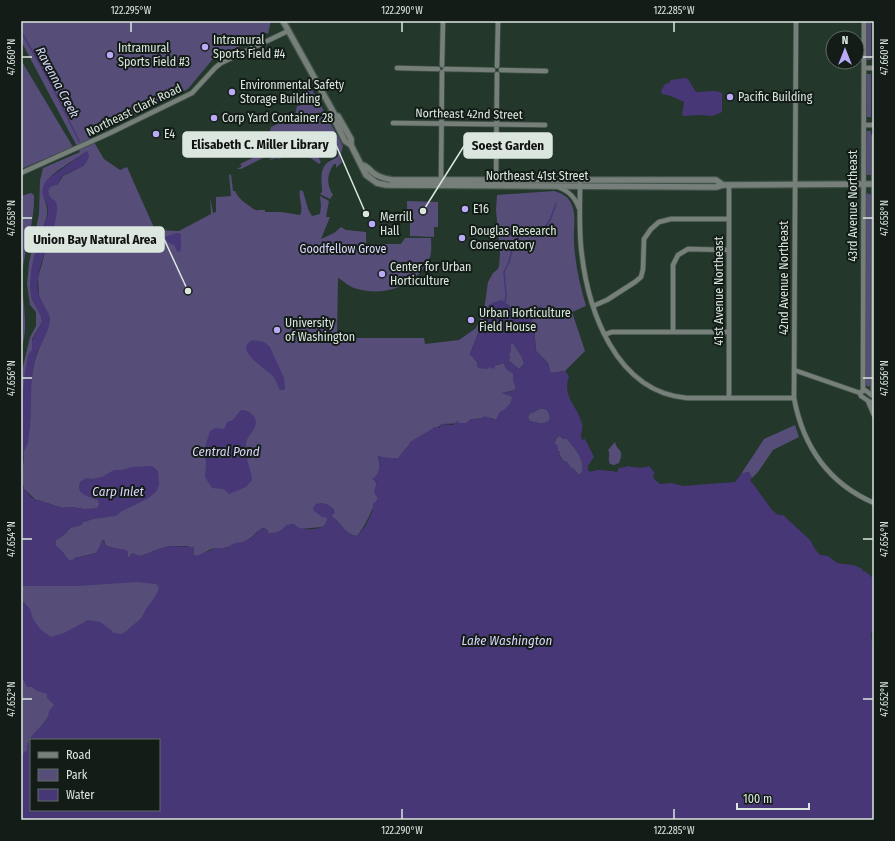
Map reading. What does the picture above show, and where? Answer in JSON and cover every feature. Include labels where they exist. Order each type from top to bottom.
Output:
[{"type":"street","name":"Northeast 41st Street","points":[[283,21],[335,115],[334,119],[345,140],[351,145],[362,164],[367,166],[375,174],[388,179],[441,183],[580,180],[716,180],[726,185]]},
{"type":"street","points":[[441,183],[443,21]]},
{"type":"street","points":[[496,183],[498,21]]},
{"type":"street","name":"42nd Avenue Northeast","points":[[796,21],[794,398],[798,417],[804,433],[820,463],[834,477],[860,497],[874,503]]},
{"type":"street","name":"Northeast Clark Road","points":[[21,173],[75,150],[192,93],[214,68],[221,63],[288,31]]},
{"type":"street","points":[[397,68],[546,71]]},
{"type":"street","name":"43rd Avenue Northeast","points":[[862,392],[864,70]]},
{"type":"street","name":"Northeast 42nd Street","points":[[393,123],[544,125]]},
{"type":"street","points":[[864,125],[874,125]]},
{"type":"street","name":"43rd Avenue Northeast","points":[[874,136],[874,396]]},
{"type":"street","points":[[580,180],[580,240],[583,264],[593,306],[614,351],[627,369],[650,387],[665,394],[682,397],[794,398]]},
{"type":"street","name":"Northeast 41st Street","points":[[496,183],[558,187],[708,187],[726,185],[874,184]]},
{"type":"street","name":"41st Avenue Northeast","points":[[726,185],[729,219],[729,398]]},
{"type":"street","points":[[558,187],[566,190],[570,194],[578,204],[580,212]]},
{"type":"street","points":[[593,306],[607,300],[641,277],[643,269],[644,240],[651,229],[659,222],[671,219],[729,219]]},
{"type":"street","points":[[673,332],[673,265],[678,255],[688,249],[729,250]]},
{"type":"street","points":[[606,334],[612,332],[729,332]]},
{"type":"street","points":[[794,370],[862,392],[866,390],[874,396]]},
{"type":"street","points":[[862,392],[861,396],[870,402],[874,402]]},
{"type":"street","points":[[868,400],[874,415]]},
{"type":"green space","name":"University of Washington","points":[[21,21],[271,21],[268,34],[266,33],[212,60],[188,89],[91,137],[104,159],[120,170],[127,167],[155,230],[179,231],[211,214],[210,197],[213,213],[216,212],[216,197],[231,196],[229,175],[231,174],[233,191],[235,191],[244,202],[257,211],[265,210],[265,212],[281,212],[300,215],[300,190],[303,191],[308,209],[312,216],[320,214],[320,196],[329,201],[326,217],[330,217],[321,239],[334,233],[341,227],[346,230],[366,232],[366,244],[401,244],[405,238],[431,238],[431,255],[426,265],[420,273],[404,285],[385,291],[364,291],[352,287],[338,278],[337,336],[341,338],[424,338],[425,344],[459,340],[476,328],[484,310],[488,282],[499,266],[500,253],[496,210],[497,195],[554,191],[568,198],[574,212],[575,258],[586,306],[572,312],[585,351],[565,371],[552,373],[550,372],[548,363],[536,351],[534,327],[531,322],[534,315],[537,314],[540,306],[527,317],[519,315],[507,304],[489,305],[470,354],[477,362],[478,368],[504,363],[506,369],[513,373],[513,380],[516,389],[503,393],[513,397],[510,404],[496,420],[491,418],[471,419],[467,423],[442,424],[414,440],[399,458],[388,459],[378,456],[380,468],[375,481],[377,484],[375,489],[378,499],[357,536],[346,531],[331,516],[334,510],[330,506],[326,504],[316,504],[328,518],[325,525],[322,527],[300,529],[293,524],[287,526],[278,533],[268,534],[268,531],[264,528],[259,530],[244,542],[226,548],[211,549],[195,556],[193,554],[194,551],[188,546],[170,546],[141,556],[131,554],[130,558],[127,556],[128,552],[106,546],[104,540],[102,540],[101,546],[96,553],[75,558],[72,561],[68,560],[55,545],[56,540],[65,534],[70,528],[99,517],[90,509],[70,507],[62,508],[36,500],[24,489],[22,481],[24,451],[30,426],[31,380],[35,360],[50,319],[39,296],[38,278],[54,227],[56,204],[50,196],[48,190],[49,187],[58,184],[63,176],[83,166],[88,159],[86,152],[52,176],[43,188],[47,206],[47,214],[31,272],[31,294],[42,318],[42,322],[32,339],[32,350],[21,412],[22,371],[30,337],[36,326],[36,312],[30,305],[27,284],[29,263],[39,214],[40,180],[43,168],[80,152],[21,41]]},
{"type":"green space","points":[[866,21],[871,21],[871,60],[866,60]]},
{"type":"green space","points":[[21,60],[73,147],[21,169]]},
{"type":"green space","points":[[866,74],[871,74],[871,117],[866,117]]},
{"type":"green space","points":[[309,84],[343,146],[340,158],[342,162],[336,168],[336,164],[334,164],[328,179],[329,187],[333,195],[330,199],[320,194],[322,192],[324,166],[338,156],[338,151],[333,149],[333,144],[330,141],[333,154],[325,139],[312,146],[321,162],[319,164],[301,152],[296,156],[286,155],[279,159],[269,160],[275,155],[273,153],[241,169],[237,169],[242,166],[240,164],[273,148],[268,137],[227,155],[225,152],[270,131],[271,127],[282,122],[283,115],[295,115],[297,106],[302,105],[307,96],[306,93]]},
{"type":"green space","points":[[866,131],[871,131],[871,175],[866,175]]},
{"type":"green space","points":[[31,193],[34,195],[33,215],[22,274],[25,324],[21,354],[21,196]]},
{"type":"green space","points":[[867,193],[872,195],[871,385],[868,387],[866,385]]},
{"type":"green space","points":[[407,201],[438,202],[438,227],[434,227],[434,237],[410,236],[410,221],[407,221]]},
{"type":"green space","points":[[513,343],[522,357],[524,364],[519,369],[509,361],[511,344]]},
{"type":"green space","points":[[542,408],[547,410],[550,415],[550,419],[546,423],[530,421],[528,418],[529,414]]},
{"type":"green space","points":[[795,425],[799,437],[773,450],[752,478],[748,472],[741,474],[764,439]]},
{"type":"green space","points":[[559,436],[564,439],[567,438],[580,456],[583,466],[580,475],[571,468],[566,461],[564,461],[557,452],[555,441]]},
{"type":"green space","points":[[615,442],[621,452],[621,458],[619,463],[614,465],[610,464],[609,462],[608,450]]},
{"type":"green space","points":[[153,578],[163,589],[131,635],[49,641],[21,613],[21,580]]},
{"type":"green space","points":[[21,676],[37,681],[58,704],[32,739],[30,739],[21,775]]},
{"type":"water","points":[[688,79],[696,92],[712,91],[722,93],[722,112],[713,116],[682,115],[684,102],[662,94],[661,91],[665,84],[669,83],[671,80]]},
{"type":"water","name":"Lake Washington","points":[[87,151],[89,155],[85,164],[63,176],[58,184],[51,186],[48,191],[50,198],[55,200],[57,213],[40,268],[37,285],[40,298],[49,314],[50,320],[48,330],[36,355],[33,369],[29,436],[28,443],[24,451],[22,481],[24,489],[36,500],[62,508],[70,507],[84,509],[97,508],[99,504],[98,500],[84,494],[79,489],[80,482],[86,478],[93,479],[102,477],[114,470],[152,466],[158,471],[159,485],[156,492],[147,499],[122,511],[116,516],[93,519],[83,522],[81,525],[70,528],[65,534],[56,540],[55,544],[68,559],[72,561],[75,558],[96,553],[103,539],[106,546],[126,550],[128,552],[127,557],[130,558],[132,553],[141,556],[170,546],[194,547],[193,554],[196,556],[216,548],[226,548],[235,543],[243,542],[251,538],[262,528],[267,530],[268,534],[280,531],[286,525],[294,524],[303,529],[315,529],[322,527],[325,525],[328,518],[322,517],[313,510],[314,506],[320,503],[326,504],[332,508],[335,513],[331,516],[346,531],[357,536],[365,527],[373,510],[373,504],[378,499],[374,492],[377,482],[372,479],[378,472],[378,456],[398,458],[408,447],[410,442],[434,427],[439,428],[442,424],[453,425],[457,421],[459,423],[467,423],[471,419],[481,419],[484,416],[496,420],[499,413],[510,404],[512,397],[501,393],[516,389],[513,380],[513,373],[506,369],[504,363],[495,365],[494,369],[489,367],[487,369],[478,368],[477,362],[470,354],[490,304],[502,300],[519,315],[527,317],[540,306],[543,308],[544,314],[534,315],[531,322],[534,327],[536,351],[548,363],[552,373],[565,371],[569,376],[567,390],[580,417],[582,424],[581,438],[582,440],[585,439],[594,457],[588,466],[588,471],[599,470],[617,472],[619,468],[627,466],[641,468],[649,466],[655,473],[653,475],[654,479],[660,484],[671,483],[683,486],[735,482],[741,474],[749,472],[752,478],[750,480],[772,510],[778,515],[783,515],[810,540],[820,555],[828,556],[837,563],[853,565],[861,568],[874,579],[874,631],[871,633],[874,659],[874,820],[21,820],[21,759],[24,752],[27,751],[28,744],[30,739],[33,734],[48,717],[49,711],[54,705],[47,698],[47,694],[37,691],[32,687],[27,687],[23,679],[21,679],[21,599],[30,609],[33,619],[41,630],[51,637],[64,633],[88,620],[100,622],[114,633],[122,634],[142,617],[159,587],[156,584],[137,582],[78,586],[21,586],[21,412],[28,355],[32,350],[32,340],[42,322],[42,318],[32,298],[31,279],[32,265],[48,213],[47,204],[43,193],[45,184],[49,178]],"holes":[[[513,343],[522,357],[524,364],[519,369],[509,361],[509,353],[511,352],[511,344]],[[542,408],[547,410],[550,415],[550,419],[546,423],[530,421],[528,418],[529,414]],[[559,436],[567,439],[580,456],[583,466],[580,475],[559,456],[560,452],[558,450],[558,445],[556,445],[555,442],[555,439]]]},
{"type":"water","points":[[177,233],[181,234],[181,250],[179,252],[174,245],[169,243],[165,238]]},
{"type":"water","points":[[253,340],[264,342],[270,347],[284,378],[284,390],[280,390],[275,378],[252,359],[248,353],[246,348]]},
{"type":"water","name":"Central Pond","points":[[242,410],[251,413],[256,421],[255,427],[246,443],[247,457],[252,480],[246,487],[229,494],[224,489],[212,488],[206,479],[205,447],[210,431],[215,428],[224,429],[227,422],[233,420]]},
{"type":"waterway","name":"Ravenna Creek","points":[[21,31],[52,86],[79,141]]},
{"type":"waterway","points":[[505,304],[506,295],[504,272],[509,262],[513,246],[520,235],[525,231],[544,229],[550,220],[556,204]]},
{"type":"place","name":"Intramural Sports Field #4","points":[[205,47]]},
{"type":"place","name":"Intramural Sports Field #3","points":[[110,55]]},
{"type":"place","name":"Environmental Safety Storage Building","points":[[232,92]]},
{"type":"place","name":"Pacific Building","points":[[730,97]]},
{"type":"place","name":"Corp Yard Container 28","points":[[214,118]]},
{"type":"place","name":"E4","points":[[156,134]]},
{"type":"place","name":"E16","points":[[465,209]]},
{"type":"place","name":"Soest Garden","points":[[423,211]]},
{"type":"place","name":"Elisabeth C. Miller Library","points":[[366,214]]},
{"type":"place","name":"Merrill Hall","points":[[372,224]]},
{"type":"place","name":"Douglas Research Conservatory","points":[[462,238]]},
{"type":"place","name":"Center for Urban Horticulture","points":[[382,274]]},
{"type":"place","name":"Union Bay Natural Area","points":[[188,291]]},
{"type":"place","name":"Urban Horticulture Field House","points":[[471,320]]},
{"type":"place","name":"University of Washington","points":[[277,330]]},
{"type":"park label","name":"Goodfellow Grove","points":[[343,249]]},
{"type":"water label","name":"Carp Inlet","points":[[118,491]]}]
